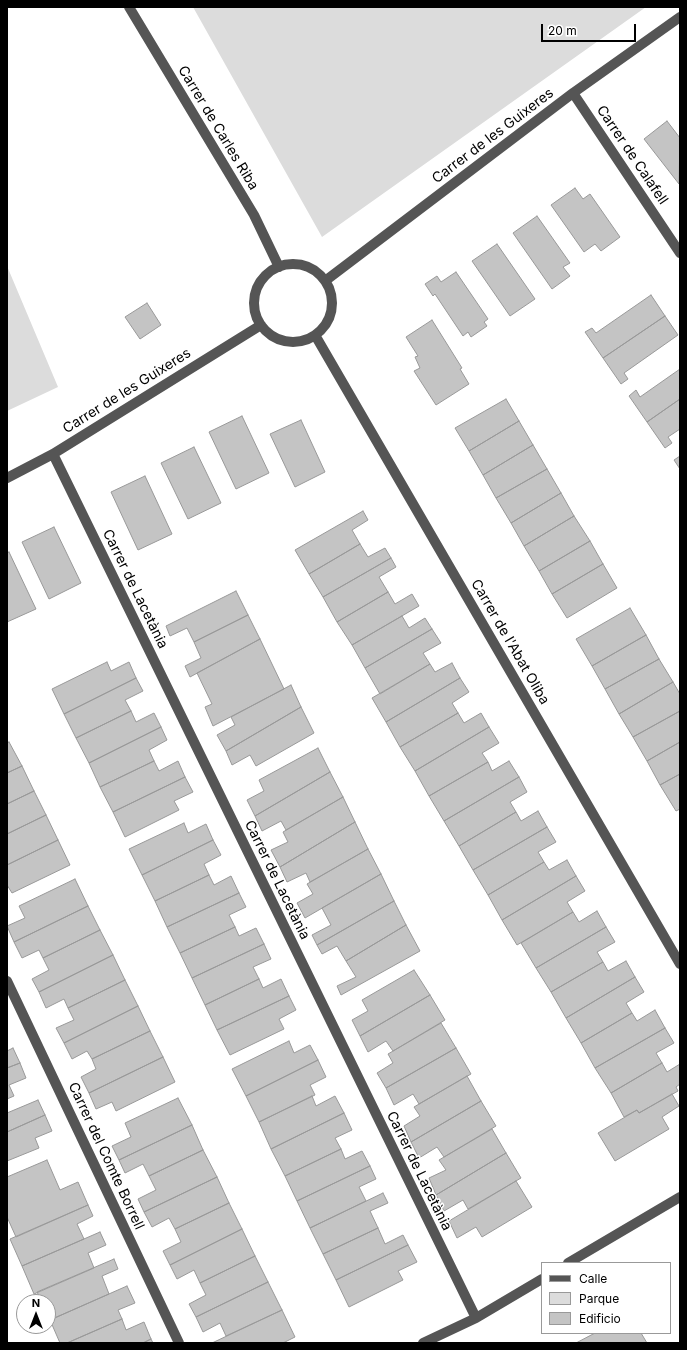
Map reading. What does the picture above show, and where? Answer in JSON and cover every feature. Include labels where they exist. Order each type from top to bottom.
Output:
[{"type":"street","name":"Carrer de Carles Riba","points":[[129,7],[254,215],[279,267]]},
{"type":"street","name":"Carrer de les Guixeres","points":[[325,281],[573,93],[680,17]]},
{"type":"street","name":"Carrer de Calafell","points":[[573,93],[680,252]]},
{"type":"street","points":[[288,264],[306,266],[325,281],[330,293],[330,312],[325,324],[315,334],[302,340],[284,340],[275,337],[261,325],[255,312],[255,294],[258,285],[267,274],[288,264]]},
{"type":"street","name":"Carrer de les Guixeres","points":[[7,478],[53,454],[261,325]]},
{"type":"street","name":"Carrer de l'Abat Oliba","points":[[315,334],[680,964]]},
{"type":"street","name":"Carrer de Lacetània","points":[[53,454],[476,1318]]},
{"type":"street","name":"Carrer del Comte Borrell","points":[[7,981],[179,1343]]},
{"type":"street","points":[[570,1262],[680,1197]]},
{"type":"street","points":[[423,1343],[476,1318],[541,1280]]},
{"type":"green space","points":[[193,7],[646,7],[322,237]]},
{"type":"green space","points":[[7,266],[58,387],[7,411]]},
{"type":"building","points":[[667,121],[680,138],[679,184],[644,139]]},
{"type":"building","points":[[575,188],[583,199],[590,194],[620,237],[601,251],[595,244],[584,252],[551,205]]},
{"type":"building","points":[[537,216],[570,263],[563,267],[570,276],[552,289],[513,233]]},
{"type":"building","points":[[497,244],[535,299],[510,316],[472,261]]},
{"type":"building","points":[[456,272],[488,319],[484,322],[487,326],[471,337],[468,332],[463,336],[435,294],[433,296],[425,284],[437,276],[441,282]]},
{"type":"building","points":[[651,295],[665,316],[603,358],[585,332],[592,328],[596,333]]},
{"type":"building","points":[[147,303],[161,325],[140,339],[125,317]]},
{"type":"building","points":[[665,316],[678,335],[624,373],[628,379],[621,384],[603,358]]},
{"type":"building","points":[[432,320],[462,368],[460,369],[469,384],[436,405],[414,371],[420,368],[415,357],[418,356],[406,337]]},
{"type":"building","points":[[680,369],[680,399],[647,422],[629,396],[636,390],[640,397]]},
{"type":"building","points":[[506,399],[519,421],[469,451],[455,428]]},
{"type":"building","points":[[680,399],[680,429],[668,437],[672,443],[665,448],[647,422]]},
{"type":"building","points":[[242,416],[269,473],[236,489],[209,432]]},
{"type":"building","points":[[301,420],[325,472],[295,487],[270,434]]},
{"type":"building","points":[[519,421],[533,445],[483,475],[469,451]]},
{"type":"building","points":[[533,445],[547,469],[496,498],[483,475]]},
{"type":"building","points":[[194,447],[221,503],[188,519],[161,463]]},
{"type":"building","points":[[680,456],[680,469],[674,460]]},
{"type":"building","points":[[547,469],[561,493],[511,523],[496,498]]},
{"type":"building","points":[[145,476],[172,534],[138,550],[111,492]]},
{"type":"building","points":[[561,493],[574,516],[524,546],[511,523]]},
{"type":"building","points":[[363,511],[368,520],[352,530],[360,544],[309,574],[295,550]]},
{"type":"building","points":[[574,516],[590,541],[539,571],[524,546]]},
{"type":"building","points":[[54,527],[81,583],[49,599],[22,542]]},
{"type":"building","points":[[590,541],[603,564],[552,594],[539,571]]},
{"type":"building","points":[[360,544],[368,557],[385,548],[391,558],[323,597],[309,574]]},
{"type":"building","points":[[9,552],[36,609],[7,622],[7,553]]},
{"type":"building","points":[[391,558],[396,567],[379,577],[388,592],[337,622],[323,597]]},
{"type":"building","points":[[603,564],[617,588],[567,618],[552,594]]},
{"type":"building","points":[[236,591],[248,615],[194,642],[187,628],[170,636],[166,626]]},
{"type":"building","points":[[388,592],[395,604],[412,594],[419,606],[352,645],[337,622]]},
{"type":"building","points":[[630,608],[646,635],[592,666],[576,639]]},
{"type":"building","points":[[248,615],[260,639],[190,677],[185,666],[201,658],[194,642]]},
{"type":"building","points":[[402,616],[409,628],[425,618],[432,629],[365,668],[352,645]]},
{"type":"building","points":[[432,629],[441,643],[423,653],[430,664],[380,694],[365,668]]},
{"type":"building","points":[[646,635],[659,659],[605,689],[592,666]]},
{"type":"building","points":[[260,639],[284,689],[213,726],[205,707],[212,704],[197,673]]},
{"type":"building","points":[[659,659],[673,682],[619,714],[605,689]]},
{"type":"building","points":[[107,662],[111,671],[129,662],[136,678],[64,714],[52,689]]},
{"type":"building","points":[[452,663],[460,678],[386,722],[372,698],[430,664],[435,672]]},
{"type":"building","points":[[136,678],[143,691],[125,700],[131,711],[76,738],[64,714]]},
{"type":"building","points":[[460,678],[469,692],[452,703],[458,713],[400,747],[386,722]]},
{"type":"building","points":[[673,682],[680,694],[680,711],[633,737],[619,714]]},
{"type":"building","points":[[291,685],[301,707],[226,751],[217,735],[235,725],[231,717]]},
{"type":"building","points":[[301,707],[314,733],[256,766],[250,755],[232,765],[226,751]]},
{"type":"building","points":[[131,711],[136,722],[154,713],[161,727],[89,763],[76,738]]},
{"type":"building","points":[[680,711],[680,742],[647,761],[633,737]]},
{"type":"building","points":[[458,713],[464,723],[481,713],[489,727],[415,771],[400,747]]},
{"type":"building","points":[[161,727],[167,740],[149,750],[154,761],[100,787],[89,763]]},
{"type":"building","points":[[489,727],[499,743],[482,753],[488,762],[429,796],[415,771]]},
{"type":"building","points":[[9,742],[22,766],[7,773],[7,743]]},
{"type":"building","points":[[680,742],[680,774],[660,785],[647,761]]},
{"type":"building","points":[[318,748],[330,772],[255,816],[247,800],[264,791],[259,780]]},
{"type":"building","points":[[154,761],[159,771],[178,761],[185,777],[113,812],[100,787]]},
{"type":"building","points":[[509,761],[519,777],[444,821],[429,796],[488,762],[492,771]]},
{"type":"building","points":[[22,766],[34,791],[7,804],[7,773]]},
{"type":"building","points":[[330,772],[343,797],[286,830],[281,821],[262,831],[255,816]]},
{"type":"building","points":[[680,774],[680,809],[676,811],[660,785]]},
{"type":"building","points":[[185,777],[193,792],[174,801],[179,810],[125,837],[113,812]]},
{"type":"building","points":[[519,777],[527,792],[510,802],[516,812],[459,846],[444,821]]},
{"type":"building","points":[[34,791],[46,815],[7,834],[7,804]]},
{"type":"building","points":[[343,797],[355,822],[280,867],[271,850],[288,842],[283,832]]},
{"type":"building","points":[[538,811],[547,827],[473,870],[459,846],[516,812],[521,821]]},
{"type":"building","points":[[46,815],[58,840],[7,865],[7,834]]},
{"type":"building","points":[[355,822],[368,849],[310,882],[306,873],[287,882],[280,867]]},
{"type":"building","points":[[184,823],[188,833],[206,824],[213,840],[142,875],[129,849]]},
{"type":"building","points":[[547,827],[556,842],[538,852],[544,862],[488,895],[473,870]]},
{"type":"building","points":[[58,840],[70,865],[12,893],[7,885],[7,865]]},
{"type":"building","points":[[213,840],[221,855],[204,864],[209,875],[155,901],[142,875]]},
{"type":"building","points":[[368,849],[381,874],[305,918],[297,903],[313,894],[307,884]]},
{"type":"building","points":[[567,860],[576,876],[502,920],[488,895],[544,862],[549,870]]},
{"type":"building","points":[[381,874],[394,901],[317,945],[312,935],[331,925],[322,908]]},
{"type":"building","points":[[209,875],[214,885],[231,876],[239,893],[167,927],[155,901]]},
{"type":"building","points":[[576,876],[585,891],[567,902],[573,912],[517,945],[502,920]]},
{"type":"building","points":[[75,879],[88,906],[14,942],[7,926],[25,918],[19,906]]},
{"type":"building","points":[[239,893],[246,907],[229,915],[235,927],[180,953],[167,927]]},
{"type":"building","points":[[394,901],[406,925],[346,961],[337,946],[322,954],[317,945]]},
{"type":"building","points":[[88,906],[100,930],[43,958],[39,950],[22,958],[14,942]]},
{"type":"building","points":[[597,911],[606,927],[536,968],[521,943],[573,912],[579,922]]},
{"type":"building","points":[[406,925],[420,951],[341,995],[337,986],[356,977],[346,961]]},
{"type":"building","points":[[235,927],[239,936],[256,928],[264,944],[192,978],[180,953]]},
{"type":"building","points":[[606,927],[615,942],[597,952],[603,962],[551,992],[536,968]]},
{"type":"building","points":[[100,930],[113,955],[39,992],[32,979],[49,970],[43,958]]},
{"type":"building","points":[[264,944],[271,959],[253,967],[259,979],[205,1005],[192,978]]},
{"type":"building","points":[[113,955],[125,980],[68,1008],[64,999],[46,1008],[39,992]]},
{"type":"building","points":[[626,961],[635,977],[566,1018],[551,992],[603,962],[608,971]]},
{"type":"building","points":[[414,970],[430,995],[360,1036],[352,1020],[368,1011],[362,1000]]},
{"type":"building","points":[[635,977],[644,992],[626,1003],[632,1013],[581,1043],[566,1018]]},
{"type":"building","points":[[259,979],[263,988],[281,979],[289,996],[217,1030],[205,1005]]},
{"type":"building","points":[[125,980],[138,1006],[64,1043],[56,1028],[74,1020],[68,1008]]},
{"type":"building","points":[[430,995],[445,1020],[393,1051],[386,1041],[368,1052],[360,1036]]},
{"type":"building","points":[[289,996],[296,1010],[279,1019],[284,1029],[230,1055],[217,1030]]},
{"type":"building","points":[[138,1006],[150,1031],[92,1059],[87,1051],[72,1059],[64,1043]]},
{"type":"building","points":[[655,1010],[665,1028],[595,1068],[581,1043],[632,1013],[637,1021]]},
{"type":"building","points":[[441,1023],[456,1048],[386,1088],[377,1073],[393,1063],[388,1054]]},
{"type":"building","points":[[665,1028],[674,1043],[656,1053],[662,1063],[611,1093],[595,1068]]},
{"type":"building","points":[[150,1031],[163,1057],[89,1093],[81,1077],[96,1069],[92,1059]]},
{"type":"building","points":[[289,1041],[294,1053],[310,1045],[318,1060],[246,1096],[232,1069]]},
{"type":"building","points":[[13,1048],[20,1063],[7,1068],[7,1051]]},
{"type":"building","points":[[456,1048],[471,1074],[419,1104],[413,1094],[394,1105],[386,1088]]},
{"type":"building","points":[[163,1057],[175,1082],[116,1111],[112,1102],[96,1109],[89,1093]]},
{"type":"building","points":[[318,1060],[326,1077],[310,1085],[315,1095],[259,1122],[246,1096]]},
{"type":"building","points":[[20,1063],[26,1078],[9,1085],[14,1096],[7,1099],[7,1068]]},
{"type":"building","points":[[662,1063],[667,1072],[680,1064],[680,1084],[676,1087],[678,1091],[639,1113],[637,1110],[624,1117],[611,1093]]},
{"type":"building","points":[[467,1076],[481,1101],[411,1142],[404,1126],[420,1116],[414,1107]]},
{"type":"building","points":[[672,1094],[679,1106],[662,1117],[669,1129],[615,1161],[598,1133],[637,1110],[639,1113]]},
{"type":"building","points":[[312,1096],[316,1106],[335,1096],[344,1113],[271,1149],[259,1122]]},
{"type":"building","points":[[178,1098],[192,1125],[119,1160],[112,1146],[131,1137],[125,1123]]},
{"type":"building","points":[[38,1100],[45,1115],[7,1132],[7,1113]]},
{"type":"building","points":[[481,1101],[496,1126],[444,1157],[437,1147],[419,1158],[411,1142]]},
{"type":"building","points":[[344,1113],[352,1130],[335,1138],[341,1149],[285,1176],[271,1149]]},
{"type":"building","points":[[45,1115],[52,1131],[35,1138],[39,1148],[7,1161],[7,1132]]},
{"type":"building","points":[[192,1125],[203,1150],[149,1176],[143,1164],[125,1173],[119,1160]]},
{"type":"building","points":[[492,1129],[506,1153],[436,1195],[429,1178],[446,1170],[439,1160]]},
{"type":"building","points":[[341,1149],[345,1159],[362,1151],[370,1166],[297,1201],[285,1176]]},
{"type":"building","points":[[203,1150],[217,1177],[144,1212],[138,1199],[156,1190],[149,1176]]},
{"type":"building","points":[[506,1153],[521,1178],[468,1209],[463,1200],[444,1211],[436,1195]]},
{"type":"building","points":[[47,1160],[60,1190],[78,1182],[88,1205],[16,1237],[7,1217],[7,1177]]},
{"type":"building","points":[[370,1166],[376,1179],[359,1187],[366,1201],[310,1228],[297,1201]]},
{"type":"building","points":[[217,1177],[229,1203],[175,1229],[169,1218],[152,1227],[144,1212]]},
{"type":"building","points":[[516,1181],[532,1207],[482,1237],[476,1227],[457,1238],[449,1221]]},
{"type":"building","points":[[383,1193],[388,1203],[370,1211],[378,1228],[323,1254],[310,1228]]},
{"type":"building","points":[[229,1203],[242,1229],[170,1265],[163,1251],[181,1242],[175,1229]]},
{"type":"building","points":[[88,1205],[93,1216],[77,1224],[84,1239],[22,1266],[10,1239]]},
{"type":"building","points":[[378,1228],[385,1244],[403,1235],[408,1245],[336,1280],[323,1254]]},
{"type":"building","points":[[242,1229],[255,1256],[200,1283],[194,1270],[177,1279],[170,1265]]},
{"type":"building","points":[[100,1232],[106,1245],[88,1253],[94,1268],[34,1294],[22,1266]]},
{"type":"building","points":[[408,1245],[417,1262],[398,1271],[403,1280],[349,1307],[336,1280]]},
{"type":"building","points":[[255,1256],[268,1282],[196,1317],[189,1304],[206,1295],[200,1283]]},
{"type":"building","points":[[114,1259],[118,1269],[102,1276],[109,1294],[56,1317],[56,1294],[38,1294],[37,1292]]},
{"type":"building","points":[[268,1282],[282,1310],[226,1336],[220,1323],[203,1332],[196,1317]]},
{"type":"building","points":[[127,1286],[135,1303],[118,1310],[122,1319],[67,1343],[60,1343],[56,1334],[56,1317]]},
{"type":"building","points":[[282,1310],[295,1337],[283,1343],[212,1343]]},
{"type":"building","points":[[122,1319],[126,1330],[144,1322],[151,1339],[143,1343],[67,1343]]},
{"type":"building","points":[[593,1334],[642,1334],[647,1343],[576,1343]]},
{"type":"building","points":[[151,1339],[153,1343],[143,1343]]}]
